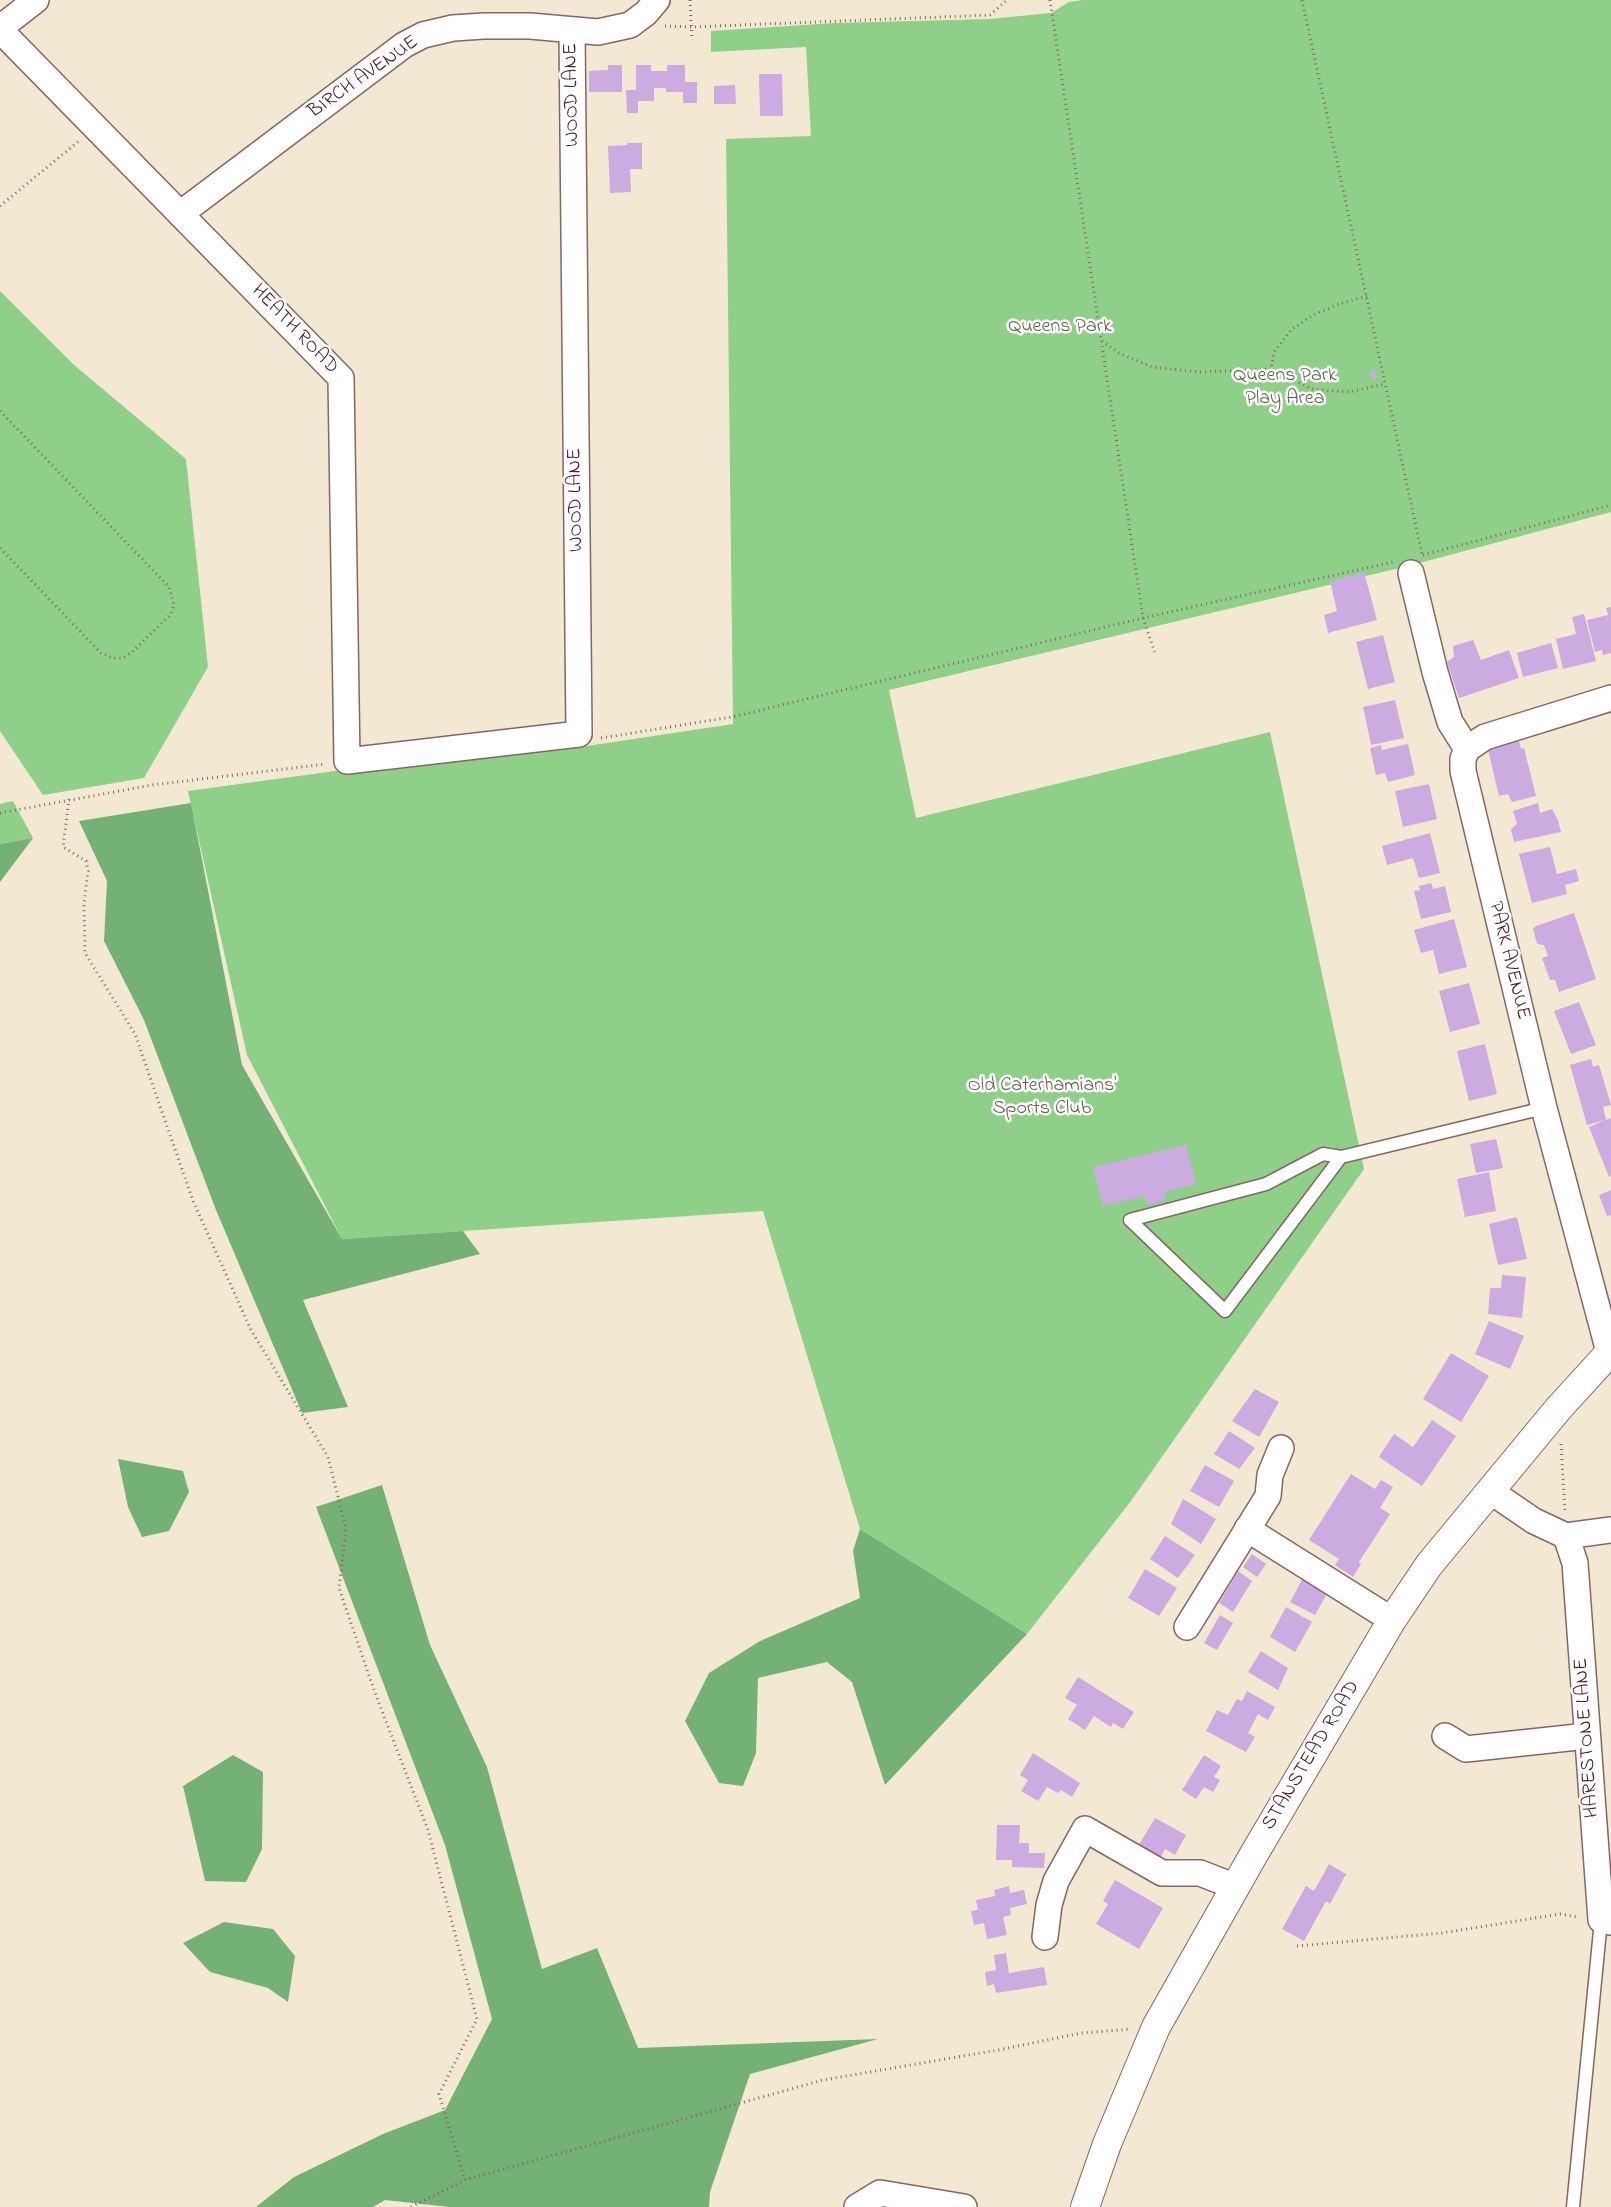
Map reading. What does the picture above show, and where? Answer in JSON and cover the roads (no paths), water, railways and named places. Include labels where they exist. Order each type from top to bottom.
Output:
[{"type":"street","points":[[0,29],[36,0]]},
{"type":"street","name":"BIRCH AVENUE","points":[[180,214],[404,45],[423,35],[452,28],[484,26],[530,26],[572,32],[598,32],[630,24],[646,13],[657,0]]},
{"type":"street","name":"HEATH ROAD","points":[[0,29],[341,378],[347,761]]},
{"type":"street","name":"WOOD LANE","points":[[347,761],[579,734],[572,32]]},
{"type":"street","points":[[1410,562],[1434,672],[1450,722],[1467,750],[1485,737],[1611,698]]},
{"type":"street","name":"PARK AVENUE","points":[[1467,750],[1463,759],[1463,771],[1544,1108],[1610,1352]]},
{"type":"street","name":"STANSTEAD ROAD","points":[[1085,2207],[1107,2144],[1156,2027],[1392,1620],[1429,1565],[1558,1409],[1610,1352]]},
{"type":"street","points":[[1187,1626],[1268,1496],[1270,1475],[1281,1448]]},
{"type":"street","points":[[1490,1491],[1534,1520],[1566,1536],[1611,1530]]},
{"type":"street","points":[[1247,1529],[1392,1620]]},
{"type":"street","name":"HARESTONE LANE","points":[[1566,1536],[1575,1563],[1587,1736],[1606,1921]]},
{"type":"street","points":[[1445,1736],[1466,1749],[1587,1736]]},
{"type":"street","points":[[1046,1937],[1049,1905],[1056,1880],[1084,1829],[1162,1873],[1200,1873],[1236,1887]]},
{"type":"street","points":[[857,2207],[880,2193],[964,2207]]},
{"type":"lane","points":[[1341,1157],[1225,1310],[1130,1220],[1266,1184],[1323,1154],[1341,1157],[1544,1108]]},
{"type":"lane","name":"HARESTONE LANE","points":[[1573,2207],[1606,1921]]},
{"type":"park label","name":"Queens Park","points":[[1060,328]]},
{"type":"park label","name":"Queens Park Play Area","points":[[1285,388]]},
{"type":"park label","name":"Old Caterhamians' Sports Club","points":[[1042,1098]]}]
